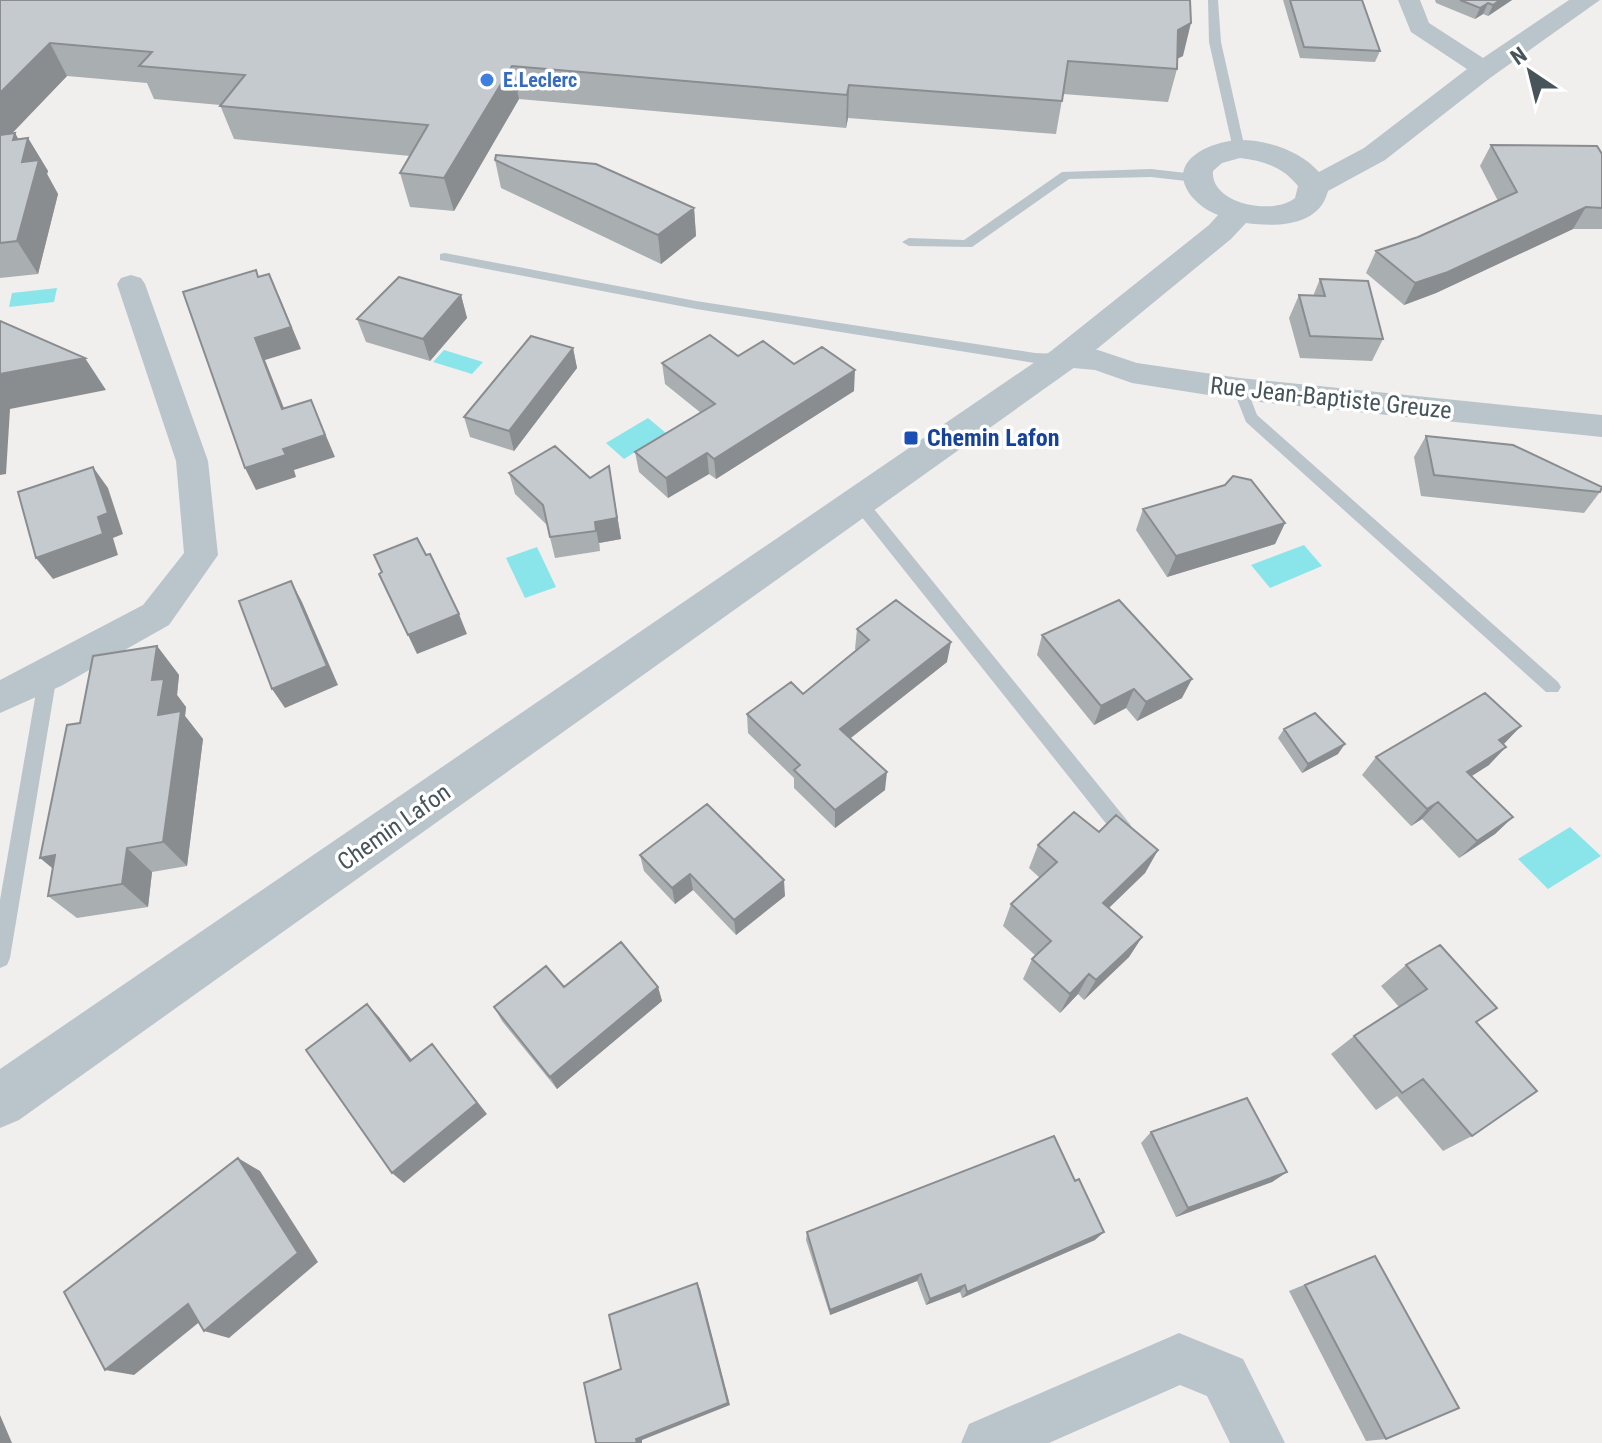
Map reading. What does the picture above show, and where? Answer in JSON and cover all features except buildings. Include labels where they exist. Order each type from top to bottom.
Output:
[{"type":"street","points":[[1409,0],[1419,27],[1477,76]]},
{"type":"street","points":[[1314,163],[1309,203],[1297,211],[1261,217],[1238,213],[1212,201],[1200,189],[1195,178],[1198,167],[1207,158],[1239,149],[1314,163],[1354,166],[1587,0]]},
{"type":"street","name":"Chemin Lafon","points":[[0,1101],[1063,359],[1220,232],[1238,213]]},
{"type":"street","points":[[0,697],[48,675],[156,615],[201,555],[192,461],[131,284]]},
{"type":"street","name":"Rue Jean-Baptiste Greuze","points":[[1063,359],[1098,360],[1132,373],[1240,389],[1602,426]]},
{"type":"street","points":[[988,1443],[1179,1359],[1225,1377],[1258,1443]]},
{"type":"lane","points":[[1213,0],[1215,42],[1239,149]]},
{"type":"lane","points":[[909,242],[967,244],[1066,175],[1151,173],[1195,178]]},
{"type":"lane","points":[[445,257],[696,305],[1035,358],[1063,359]]},
{"type":"lane","points":[[1240,389],[1251,418],[1552,687]]},
{"type":"lane","points":[[859,502],[1123,830]]},
{"type":"lane","points":[[0,958],[48,675]]},
{"type":"water","points":[[57,288],[54,302],[9,307],[12,293]]},
{"type":"water","points":[[444,350],[483,362],[472,374],[433,362]]},
{"type":"water","points":[[648,418],[666,433],[624,459],[606,443]]},
{"type":"water","points":[[1304,545],[1322,566],[1270,588],[1251,565]]},
{"type":"water","points":[[537,547],[556,587],[525,598],[506,558]]},
{"type":"water","points":[[1570,827],[1601,856],[1548,889],[1518,859]]},
{"type":"place","name":"E.Leclerc","points":[[487,80]]},
{"type":"place","name":"Chemin Lafon","points":[[911,438]]}]
